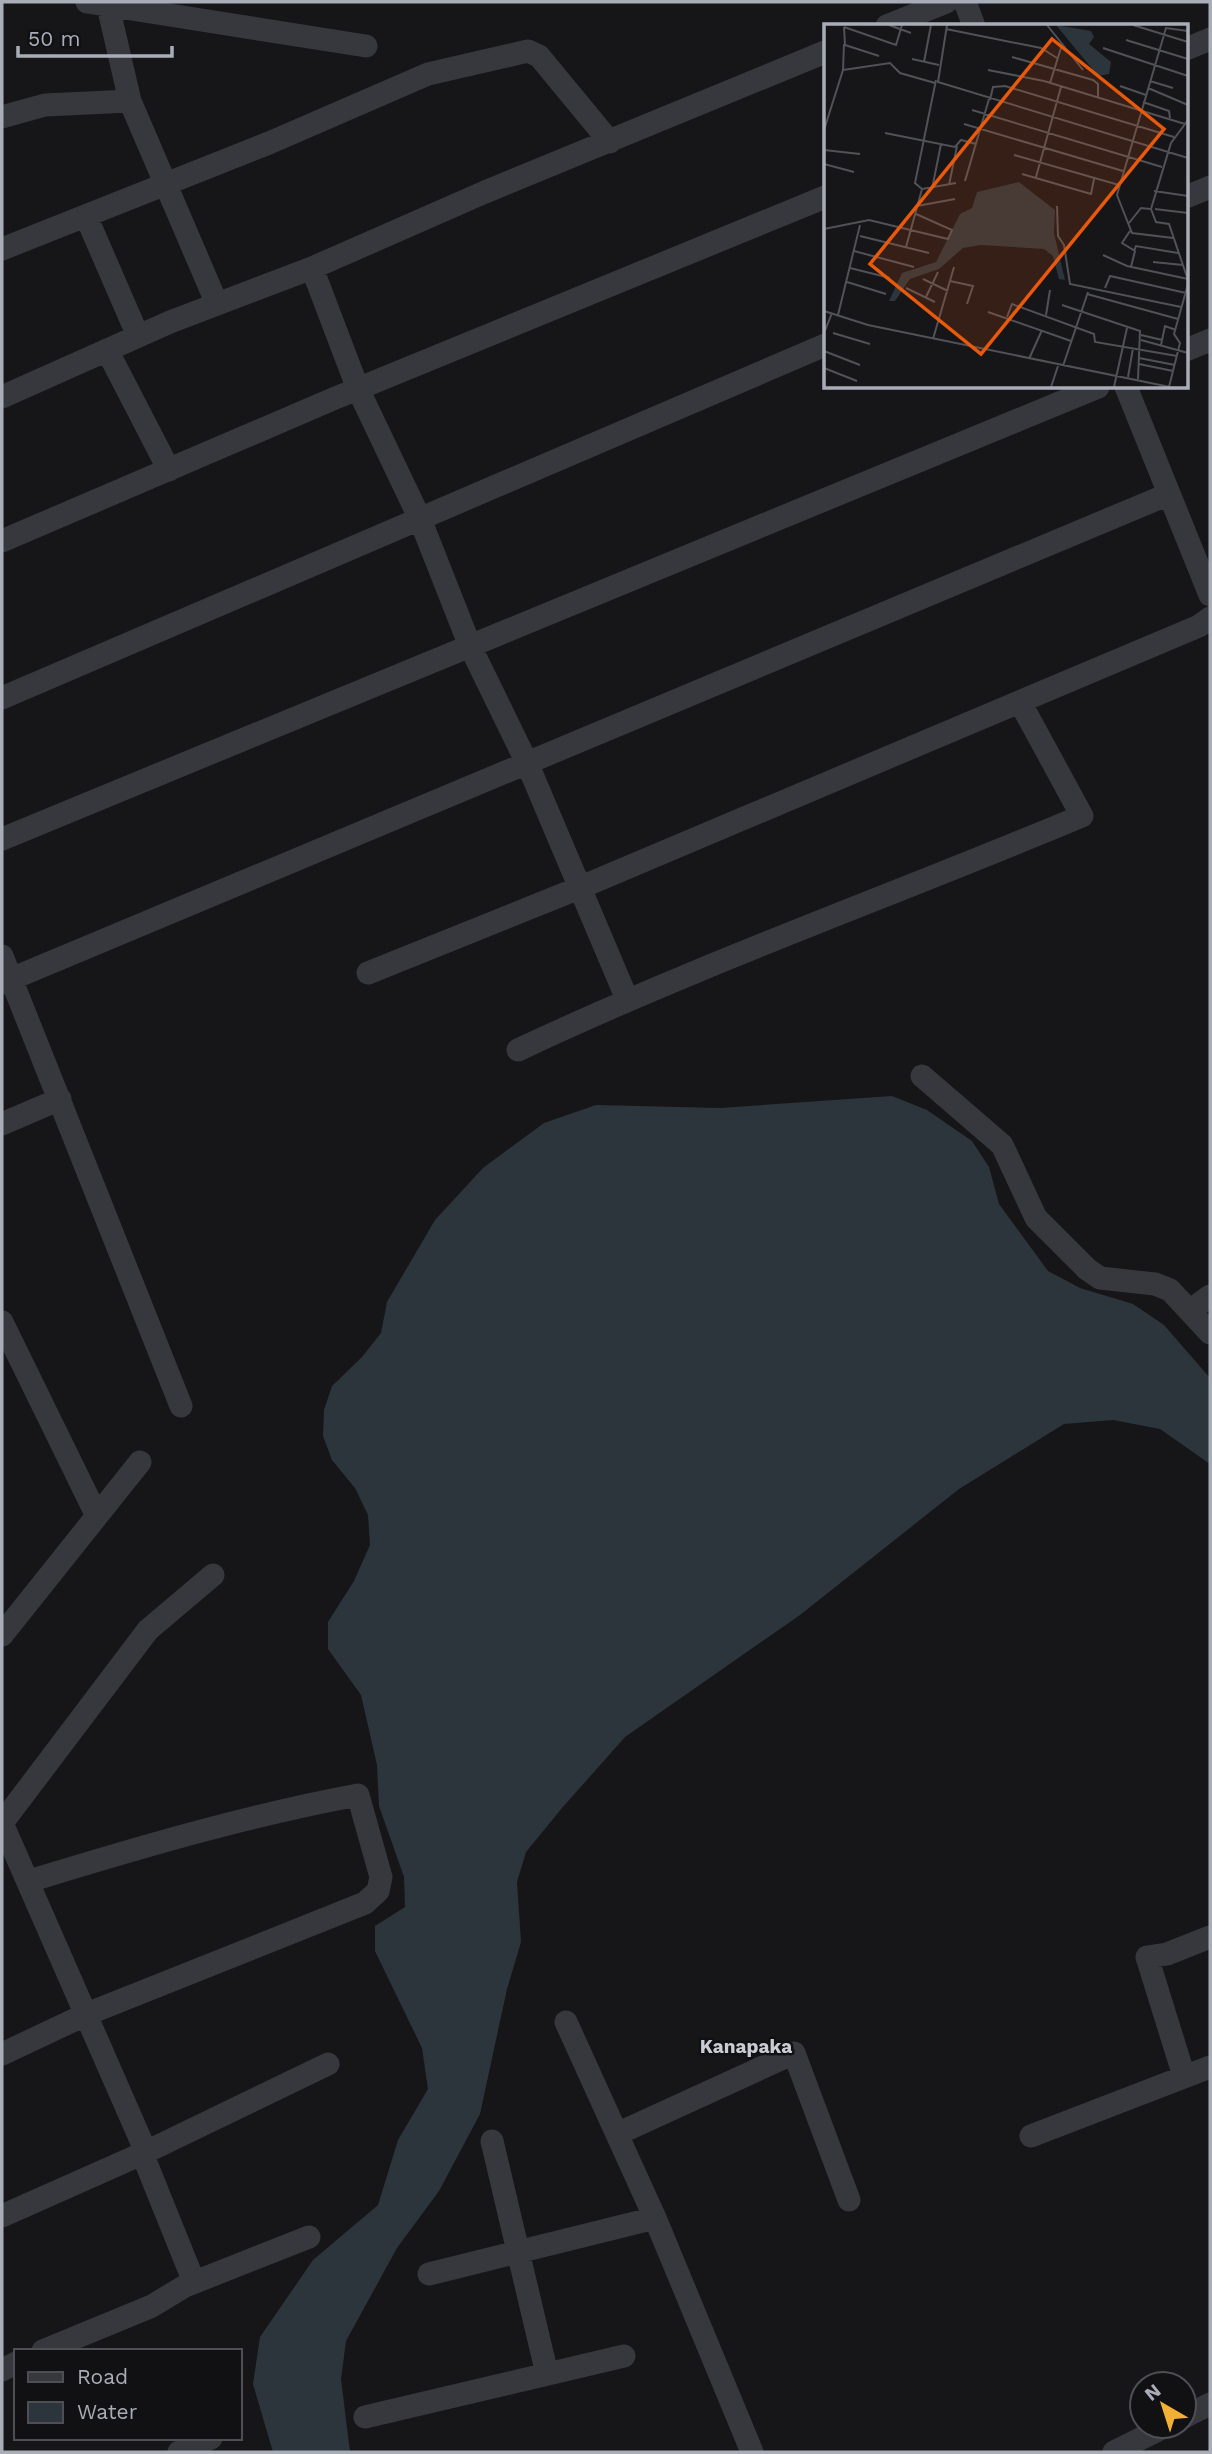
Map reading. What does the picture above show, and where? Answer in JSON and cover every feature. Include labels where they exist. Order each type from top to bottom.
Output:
[{"type":"street","points":[[892,24],[946,2]]},
{"type":"street","points":[[965,2],[973,24]]},
{"type":"street","points":[[218,304],[130,101],[98,4],[366,46]]},
{"type":"street","points":[[1188,48],[1210,39]]},
{"type":"street","points":[[2,249],[167,185],[428,74],[528,51],[539,56],[610,142]]},
{"type":"street","points":[[2,397],[138,336],[312,268],[485,191],[824,52]]},
{"type":"street","points":[[2,117],[45,105],[130,101]]},
{"type":"street","points":[[1188,196],[1210,187]]},
{"type":"street","points":[[2,541],[358,389],[824,197]]},
{"type":"street","points":[[86,216],[138,336]]},
{"type":"street","points":[[312,268],[358,389],[420,519],[470,646],[528,765],[627,999]]},
{"type":"street","points":[[1188,349],[1210,340]]},
{"type":"street","points":[[2,698],[824,345]]},
{"type":"street","points":[[107,350],[169,470]]},
{"type":"street","points":[[2,839],[1096,388]]},
{"type":"street","points":[[1126,388],[1210,595]]},
{"type":"street","points":[[7,981],[528,765],[1169,494]]},
{"type":"street","points":[[368,973],[579,888],[1199,626],[1210,618]]},
{"type":"street","points":[[518,1050],[627,999],[1082,816],[1020,702]]},
{"type":"street","points":[[2,956],[7,981],[60,1099],[181,1405]]},
{"type":"street","points":[[922,1076],[1002,1145],[1036,1218],[1087,1269],[1100,1278],[1162,1287],[1177,1296],[1210,1333]]},
{"type":"street","points":[[2,1124],[60,1099]]},
{"type":"street","points":[[1191,1310],[1210,1296]]},
{"type":"street","points":[[2,1322],[97,1516]]},
{"type":"street","points":[[3,1630],[140,1462]]},
{"type":"street","points":[[194,2282],[144,2152],[2,1823],[148,1630],[213,1575]]},
{"type":"street","points":[[2,2054],[86,2014],[372,1897],[378,1891],[380,1877],[358,1795],[307,1804],[163,1841],[39,1878]]},
{"type":"street","points":[[1184,2076],[1147,1958],[1167,1954],[1210,1937]]},
{"type":"street","points":[[566,2022],[655,2218],[752,2452]]},
{"type":"street","points":[[617,2134],[793,2053],[849,2200]]},
{"type":"street","points":[[2,2216],[328,2064]]},
{"type":"street","points":[[1031,2136],[1210,2067]]},
{"type":"street","points":[[492,2141],[547,2374]]},
{"type":"street","points":[[429,2273],[655,2218]]},
{"type":"street","points":[[48,2349],[152,2306],[194,2282],[309,2237]]},
{"type":"street","points":[[365,2417],[624,2356]]},
{"type":"street","points":[[179,2452],[206,2440]]},
{"type":"street","points":[[1114,2452],[1138,2440]]},
{"type":"water","points":[[892,1096],[927,1110],[972,1141],[989,1167],[999,1204],[1048,1271],[1080,1288],[1133,1304],[1164,1325],[1210,1378],[1210,1464],[1160,1429],[1113,1420],[1064,1424],[959,1489],[800,1615],[625,1737],[526,1852],[517,1882],[521,1942],[507,1989],[480,2114],[439,2191],[397,2248],[346,2341],[341,2379],[350,2452],[273,2452],[253,2384],[260,2337],[313,2260],[378,2205],[398,2140],[428,2089],[422,2048],[375,1951],[375,1926],[405,1907],[404,1877],[379,1806],[377,1765],[361,1695],[328,1649],[328,1622],[354,1581],[370,1545],[368,1515],[355,1488],[332,1460],[323,1436],[324,1410],[332,1386],[362,1357],[381,1333],[387,1302],[435,1220],[483,1168],[544,1123],[596,1105],[720,1108]]},
{"type":"district","name":"Kanapaka","points":[[746,2046]]}]
